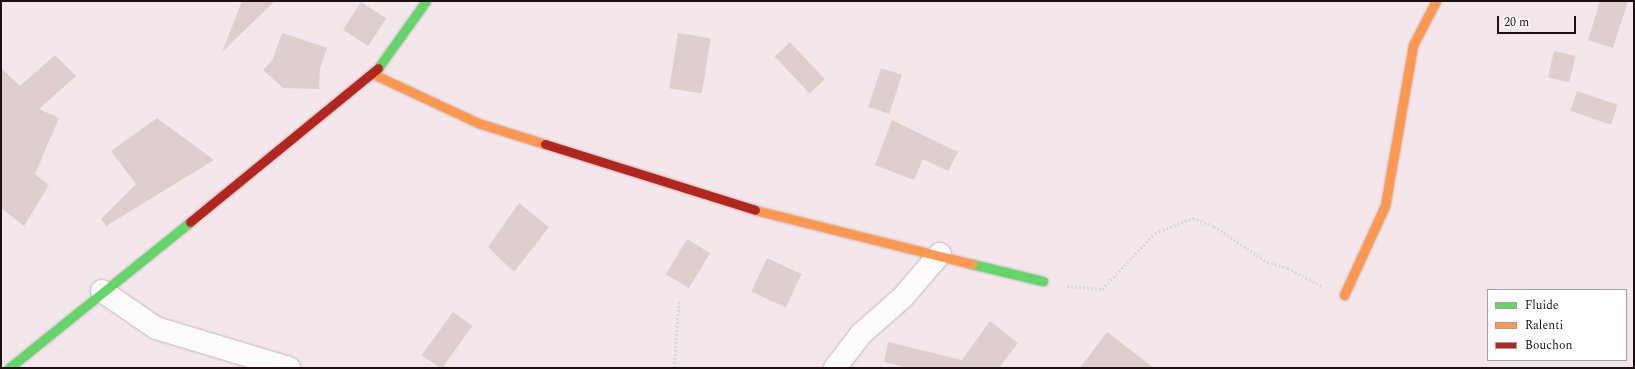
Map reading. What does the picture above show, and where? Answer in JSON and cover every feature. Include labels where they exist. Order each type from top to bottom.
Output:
[{"type":"street","points":[[10,368],[102,291],[373,74],[426,1]]},
{"type":"street","points":[[1344,295],[1385,206],[1413,45],[1436,1]]},
{"type":"street","points":[[373,74],[478,123],[764,214],[940,254],[1043,281]]},
{"type":"street","points":[[835,368],[861,334],[902,298],[940,254]]},
{"type":"street","points":[[102,291],[156,328],[289,368]]},
{"type":"path","points":[[1043,281],[1102,289],[1155,233],[1193,218],[1214,226],[1267,262],[1314,281],[1337,297],[1344,295]]},
{"type":"path","points":[[674,368],[679,301]]},
{"type":"building","points":[[242,1],[275,1],[222,52]]},
{"type":"building","points":[[1600,1],[1628,1],[1613,48],[1588,40]]},
{"type":"building","points":[[361,2],[386,18],[368,46],[343,30]]},
{"type":"building","points":[[282,33],[327,48],[320,68],[319,89],[283,88],[263,70],[273,59]]},
{"type":"building","points":[[678,33],[711,38],[702,93],[669,88]]},
{"type":"building","points":[[790,42],[825,79],[809,94],[775,56]]},
{"type":"building","points":[[1554,51],[1575,56],[1569,82],[1548,77]]},
{"type":"building","points":[[55,55],[76,76],[39,109],[59,118],[35,174],[49,185],[24,226],[1,208],[1,68],[20,86]]},
{"type":"building","points":[[881,68],[902,75],[889,114],[868,107]]},
{"type":"building","points":[[1577,91],[1618,105],[1611,125],[1570,111]]},
{"type":"building","points":[[157,118],[214,160],[106,226],[101,219],[136,184],[111,151]]},
{"type":"building","points":[[892,120],[958,152],[948,171],[923,159],[914,180],[875,165]]},
{"type":"building","points":[[519,203],[549,227],[514,272],[488,247]]},
{"type":"building","points":[[687,239],[710,253],[689,288],[666,274]]},
{"type":"building","points":[[767,258],[801,274],[786,308],[751,292]]},
{"type":"building","points":[[453,312],[472,326],[442,368],[422,355]]},
{"type":"building","points":[[990,321],[1018,343],[999,368],[908,368],[884,362],[888,342],[962,360]]},
{"type":"building","points":[[1107,332],[1154,368],[1080,368]]},
{"type":"traffic: fast","points":[[378,68],[426,1]]},
{"type":"traffic: fast","points":[[9,368],[190,222]]},
{"type":"traffic: fast","points":[[972,264],[1043,281]]},
{"type":"traffic: slow","points":[[1344,295],[1385,206],[1413,45],[1436,1]]},
{"type":"traffic: slow","points":[[373,74],[478,123],[545,144]]},
{"type":"traffic: slow","points":[[755,210],[972,264]]},
{"type":"traffic: jam","points":[[190,222],[378,68]]},
{"type":"traffic: jam","points":[[545,144],[755,210]]}]
